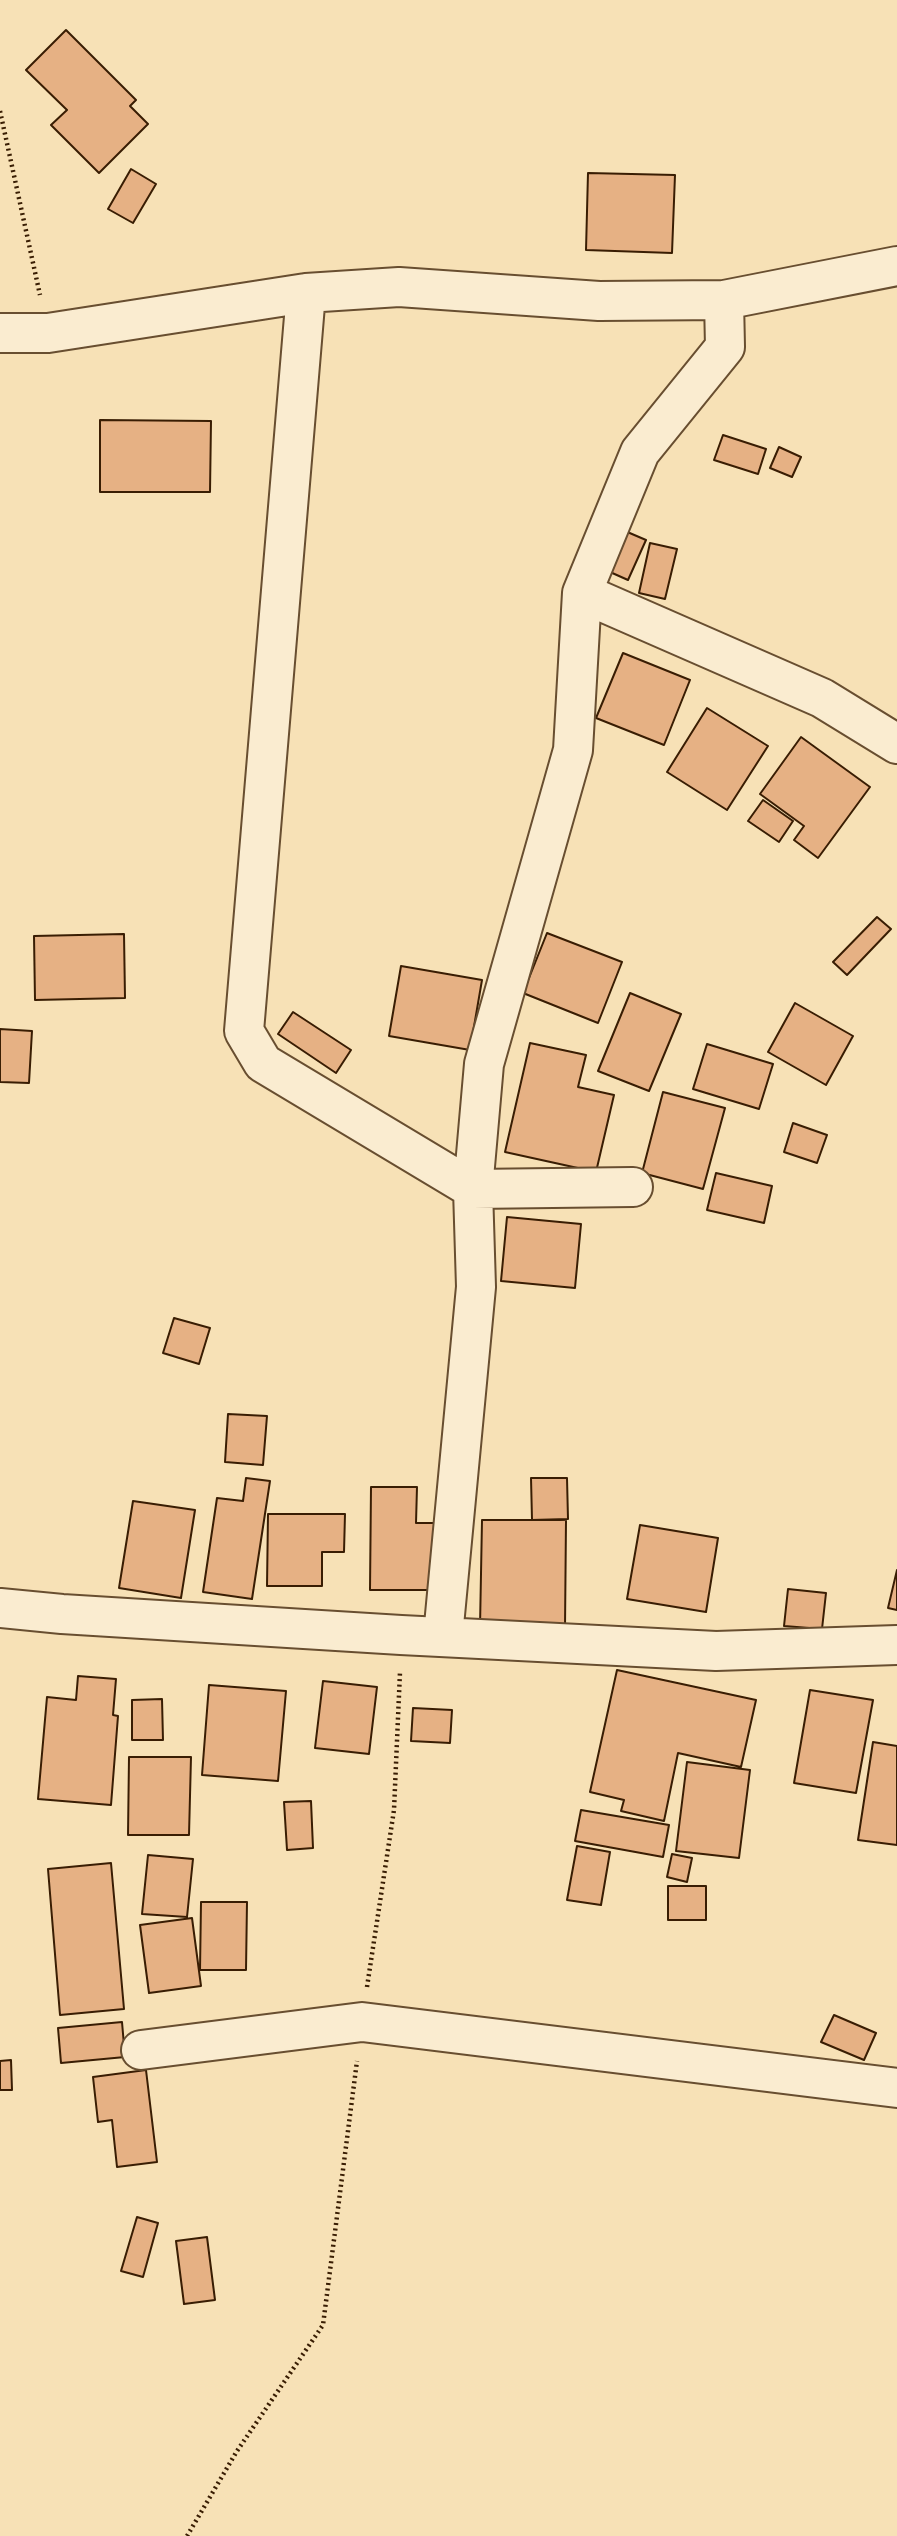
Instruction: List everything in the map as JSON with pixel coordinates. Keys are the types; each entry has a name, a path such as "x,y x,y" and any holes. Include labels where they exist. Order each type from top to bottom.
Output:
{"street":[{"path":"0,333 48,333 306,293 399,287 599,301 724,300 897,266"},
{"path":"306,293 244,1031 263,1063 473,1189 633,1188"},
{"path":"443,1636 476,1287 473,1189 484,1065 573,750 582,593 640,452 725,347 724,300"},
{"path":"582,593 822,698 897,744"},
{"path":"0,1608 401,1635 716,1651 897,1644"},
{"path":"141,2050 362,2022 897,2088"}],"path":[{"path":"0,111 48,333"},
{"path":"187,2536 237,2451 323,2325 362,2022 394,1810 401,1635"}],"building":[{"path":"66,30 136,100 130,106 148,124 99,173 51,125 67,110 26,70"},
{"path":"131,169 156,184 133,223 108,209"},
{"path":"588,173 675,175 672,253 586,250"},
{"path":"100,420 211,421 210,492 100,492"},
{"path":"723,435 766,449 758,474 714,460"},
{"path":"779,447 801,457 792,477 770,468"},
{"path":"618,528 646,540 628,580 601,568"},
{"path":"650,543 677,549 665,599 639,593"},
{"path":"623,653 690,680 664,745 596,718"},
{"path":"707,708 768,746 727,810 667,772"},
{"path":"801,737 870,787 818,858 794,840 804,826 760,794"},
{"path":"763,800 793,821 779,842 748,821"},
{"path":"877,917 891,929 847,975 833,962"},
{"path":"547,933 622,962 598,1023 523,993"},
{"path":"124,934 125,998 35,1000 34,936"},
{"path":"401,966 482,980 470,1050 389,1036"},
{"path":"630,993 681,1014 649,1091 598,1071"},
{"path":"795,1003 853,1036 826,1085 768,1052"},
{"path":"293,1012 351,1050 336,1073 278,1034"},
{"path":"0,1029 32,1031 29,1083 0,1082"},
{"path":"530,1043 586,1055 578,1087 614,1095 596,1172 505,1152"},
{"path":"707,1044 773,1064 759,1109 693,1089"},
{"path":"663,1092 725,1108 703,1189 642,1173"},
{"path":"793,1123 827,1135 817,1163 784,1152"},
{"path":"716,1173 772,1186 764,1223 707,1210"},
{"path":"507,1217 581,1224 575,1288 501,1281"},
{"path":"174,1318 210,1328 199,1364 163,1353"},
{"path":"228,1414 267,1416 263,1465 225,1462"},
{"path":"246,1478 270,1481 252,1599 203,1592 217,1498 243,1501"},
{"path":"531,1478 567,1478 568,1519 532,1520"},
{"path":"371,1487 417,1487 416,1523 438,1523 436,1590 370,1590"},
{"path":"133,1501 195,1510 181,1598 119,1588"},
{"path":"268,1514 345,1514 344,1552 322,1552 322,1586 267,1586"},
{"path":"482,1520 566,1520 565,1628 480,1627"},
{"path":"640,1525 718,1538 706,1612 627,1599"},
{"path":"897,1570 897,1610 888,1608"},
{"path":"788,1589 826,1593 822,1629 784,1626"},
{"path":"617,1670 756,1700 741,1767 678,1753 664,1821 621,1811 624,1800 590,1792"},
{"path":"78,1676 116,1679 113,1715 118,1716 111,1805 38,1799 47,1697 76,1700"},
{"path":"323,1681 377,1687 369,1754 315,1748"},
{"path":"209,1685 286,1691 278,1781 202,1775"},
{"path":"810,1690 873,1700 856,1793 794,1783"},
{"path":"162,1699 163,1740 132,1740 132,1700"},
{"path":"413,1708 452,1710 450,1743 411,1741"},
{"path":"873,1742 897,1746 897,1845 858,1840"},
{"path":"129,1757 191,1757 189,1835 128,1835"},
{"path":"687,1762 750,1770 739,1858 676,1851"},
{"path":"311,1801 313,1848 287,1850 284,1802"},
{"path":"581,1810 669,1825 663,1857 575,1841"},
{"path":"577,1846 610,1852 601,1905 567,1900"},
{"path":"672,1854 692,1858 687,1882 667,1877"},
{"path":"148,1855 193,1859 187,1917 142,1914"},
{"path":"111,1863 124,2009 60,2015 48,1869"},
{"path":"668,1886 706,1886 706,1920 668,1920"},
{"path":"201,1902 247,1902 246,1970 200,1970"},
{"path":"192,1918 201,1986 149,1993 140,1925"},
{"path":"834,2015 876,2033 864,2060 821,2042"},
{"path":"122,2022 125,2057 61,2063 58,2028"},
{"path":"11,2060 12,2090 0,2090 0,2061"},
{"path":"146,2070 157,2162 117,2167 112,2120 98,2122 93,2077"},
{"path":"137,2217 158,2223 143,2277 121,2271"},
{"path":"207,2237 215,2300 184,2304 176,2241"}]}
